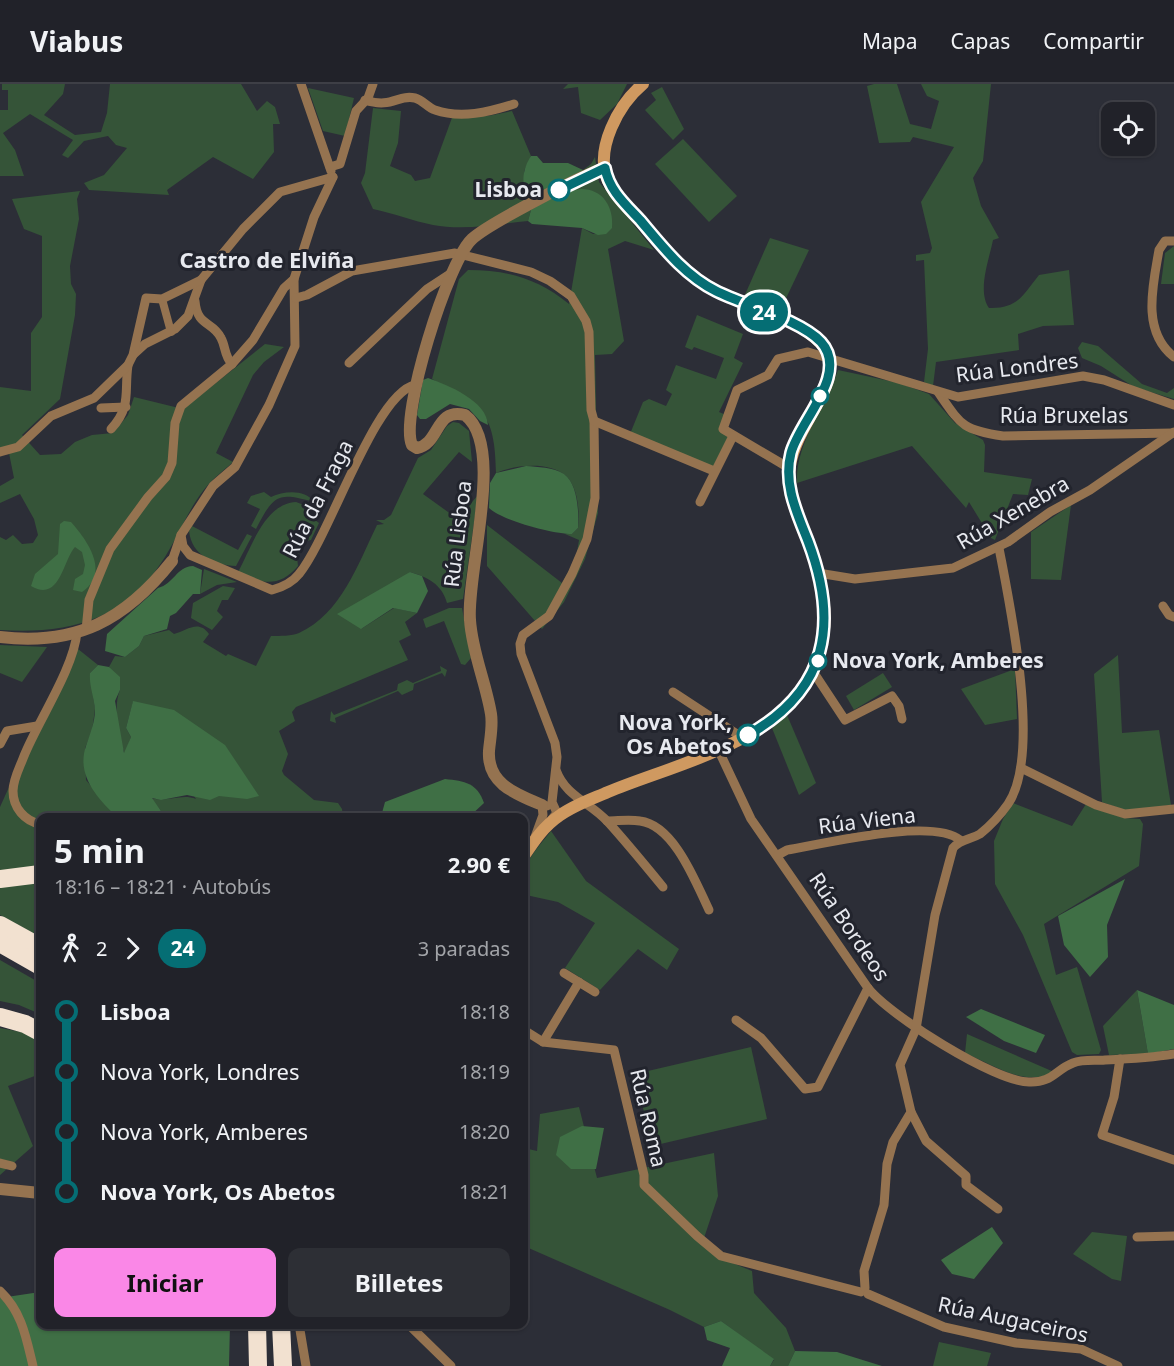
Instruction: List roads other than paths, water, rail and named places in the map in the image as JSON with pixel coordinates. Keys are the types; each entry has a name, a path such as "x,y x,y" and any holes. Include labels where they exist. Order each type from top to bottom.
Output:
{"highway":[{"path":"0,879 36,874"},
{"path":"0,925 36,944"},
{"path":"0,943 36,964"},
{"path":"0,1006 36,1018"},
{"path":"0,1017 26,1024 36,1030"},
{"path":"257,1329 258,1366"},
{"path":"281,1329 283,1366"}],"main road":[{"path":"528,850 547,825 560,814 584,802 718,749 766,725 789,706 814,673 824,628 818,573 793,503 789,479 791,454 799,434 827,384 830,358 822,343 806,330 714,290 687,273 619,198 609,182 605,168 607,140 616,118 634,91 643,84"}],"street":[{"path":"0,637 52,638 82,631 129,607 172,561 184,532 213,486 235,467 269,405 295,346 294,279 331,172 301,84"},
{"path":"133,355 145,344 171,332 188,316 201,280 243,229 280,192 331,172 340,164 356,111 373,84"},
{"path":"365,100 379,105 391,104 405,98 416,98 436,110 470,114 514,104"},
{"name":"Rúa Lisboa","path":"555,810 503,785 495,778 489,762 492,716 470,619 472,565 485,486 475,425 465,415 453,414 441,422 423,447 412,446 410,415 415,385 453,272 471,240 481,232 592,172 605,168"},
{"path":"1174,241 1165,241 1159,250 1152,314 1156,334 1174,357"},
{"path":"296,298 307,296 352,271 427,256 462,254 531,272 550,280 571,296 586,321 589,332 591,410 594,421 595,498 587,539 549,616 523,635 520,644 521,654 555,743 556,770 552,798 556,815 547,825"},
{"path":"349,363 427,289 453,272"},
{"path":"36,822 23,816 16,806 13,794 17,773 82,631 89,600 110,549 147,497 166,477 171,463 175,423 181,406 232,364 253,340 284,288 294,279"},
{"path":"0,452 18,447 51,416 94,398 128,364 133,355 146,298 162,299 201,280"},
{"path":"195,295 200,320 221,336 227,359 232,364"},
{"path":"162,299 171,332"},
{"name":"Rúa Londres","path":"733,436 723,429 737,390 768,375 778,359 808,352 958,397 1083,375 1104,380 1174,405"},
{"path":"111,429 124,416 128,364"},
{"name":"Rúa da Fraga","path":"190,555 272,590 290,583 300,574 315,547 379,421 399,392 415,385"},
{"name":"Rúa Bruxelas","path":"938,392 961,425 978,432 1003,436 1173,433"},
{"path":"101,408 126,407"},
{"path":"594,421 714,471"},
{"name":"Rúa Xenebra","path":"818,573 855,579 940,571 999,548 1050,512 1098,485 1173,433"},
{"path":"700,502 733,436 784,465 790,464"},
{"path":"184,532 187,542 200,560"},
{"path":"172,561 190,555 183,546 184,532"},
{"path":"998,1209 966,1185 966,1176 926,1141 911,1112 900,1065 916,1029 935,915 953,848 960,840 978,835 998,816 1009,802 1018,783 1021,768 1020,663 999,548"},
{"path":"1163,606 1169,615 1174,617"},
{"path":"814,673 845,720 892,696 899,706 902,718"},
{"path":"673,692 743,738"},
{"path":"0,744 8,731 37,726"},
{"name":"Rúa Bordeos","path":"718,749 751,819 868,988 875,997 916,1029 980,1064 1025,1082 1053,1078 1064,1067 1076,1062 1174,1054"},
{"path":"1021,768 1096,805 1125,814 1141,815 1174,809"},
{"path":"556,770 567,790 607,821 663,887"},
{"path":"534,840 543,815 542,805"},
{"path":"607,821 642,821 654,827 681,855 709,910"},
{"name":"Rúa Viena","path":"778,855 787,850 897,831 953,834 960,840"},
{"path":"564,973 595,992"},
{"path":"543,1042 579,982"},
{"path":"736,1020 761,1038 805,1089 818,1087 868,988"},
{"name":"Rúa Roma","path":"528,1033 543,1042 614,1050 644,1175 644,1185 721,1256 864,1292"},
{"path":"1120,1059 1114,1097 1102,1135 1174,1160"},
{"path":"864,1292 864,1271 884,1205 887,1164 893,1142 911,1112"},
{"path":"0,1163 12,1166"},
{"path":"0,1189 36,1193"},
{"path":"1137,1237 1174,1236"},
{"path":"0,1291 17,1310 24,1327 33,1366"},
{"name":"Rúa Augaceiros","path":"864,1292 944,1327 1016,1343 1081,1349 1118,1366"},
{"path":"300,1329 306,1366"},
{"path":"413,1329 452,1366"}],"place":[{"name":"Lisboa","path":"559,190"},
{"name":"Nova York, Amberes","path":"818,661"},
{"name":"Nova York, Os Abetos","path":"748,735"}],"district":[{"name":"Castro de Elviña","path":"267,260"}]}
